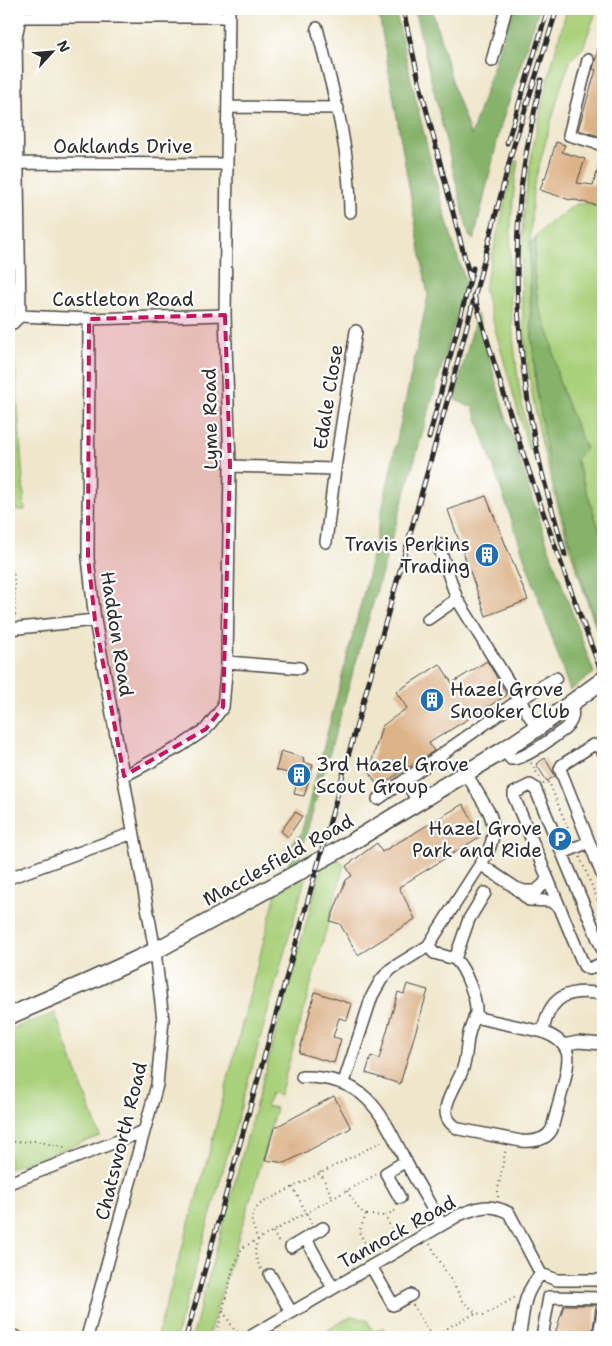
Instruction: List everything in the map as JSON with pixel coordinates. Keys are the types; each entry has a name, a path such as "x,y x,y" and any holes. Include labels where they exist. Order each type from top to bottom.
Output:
{"highway":[{"name":"Macclesfield Road","path":"9,1016 155,951 338,851 504,750 603,680"}],"street":[{"path":"492,61 506,9"},
{"path":"9,324 13,323 20,316 14,273 12,38 19,13 228,13"},
{"name":"Lyme Road","path":"124,776 181,746 206,729 223,707 227,662 230,466 225,315 228,13"},
{"path":"317,28 345,142 349,175 350,212"},
{"path":"588,60 569,135 603,145"},
{"path":"228,107 338,108"},
{"name":"Oaklands Drive","path":"14,164 227,164"},
{"name":"Castleton Road","path":"20,316 89,319 225,315"},
{"name":"Haddon Road","path":"89,319 88,558 95,620 155,951"},
{"name":"Edale Close","path":"326,542 356,331"},
{"name":"Edale Close","path":"230,466 335,469"},
{"path":"438,544 457,599 537,728"},
{"path":"428,619 457,599"},
{"path":"12,628 95,620"},
{"path":"227,662 300,668"},
{"path":"378,799 519,700 556,678"},
{"path":"504,750 511,759 515,760 566,728 573,716 571,704"},
{"path":"603,752 600,747 593,745 560,769 603,877"},
{"path":"344,1082 372,996 381,980 391,969 422,952 487,854 494,839 492,818 486,804 466,773"},
{"path":"405,780 418,801"},
{"path":"603,951 534,787 530,785 515,791 514,796 584,966 589,969 603,963"},
{"path":"9,878 133,833"},
{"path":"562,853 589,842"},
{"path":"480,864 516,888 529,900 550,901 559,907"},
{"path":"516,888 524,891 536,891 544,884 547,878"},
{"path":"455,959 469,919 485,893"},
{"name":"Chatsworth Road","path":"87,1337 157,1085 163,1020 155,951"},
{"path":"422,952 434,953 455,959 461,967 473,994 476,1012 474,1017 468,1036 467,1054 463,1070 448,1101 448,1116 454,1126 459,1129 529,1142 537,1141 549,1135 568,1063 568,1053 563,1045 552,1035 543,1032 474,1017"},
{"path":"543,1032 547,1014 551,1006 558,999 583,991 603,994"},
{"path":"563,1045 578,1042 603,1044"},
{"path":"302,1077 320,1077 344,1082 366,1098 393,1134 442,1225"},
{"path":"9,1183 144,1131"},
{"path":"400,1203 386,1173 406,1161"},
{"name":"Tannock Road","path":"253,1334 266,1322 291,1312 442,1225 474,1209 486,1207 499,1208"},
{"path":"499,1208 509,1213 541,1274 556,1280 603,1280"},
{"path":"291,1247 323,1228"},
{"path":"306,1239 333,1288"},
{"path":"374,1264 393,1305 410,1296"},
{"path":"519,1337 524,1301 529,1289 541,1274"},
{"path":"270,1275 291,1312"},
{"path":"563,1297 565,1280"},
{"path":"542,1337 549,1297 602,1298 603,1302"},
{"path":"599,1335 603,1311"},
{"path":"9,1335 17,1337"}],"path":[{"path":"9,513 9,531 13,540 9,550"},
{"path":"9,560 14,576 12,628"},
{"path":"524,756 532,765 543,784 549,781 603,913"},
{"path":"270,1275 265,1278 254,1256 254,1249 258,1240 251,1220 253,1210 262,1202 393,1134"},
{"path":"499,1208 498,1189 507,1138"},
{"path":"9,1142 35,1141 88,1153"},
{"path":"320,1172 333,1198"},
{"path":"216,1337 233,1269 242,1248 378,1173 386,1173"},
{"path":"293,1187 306,1214"},
{"path":"347,1191 359,1209 366,1215 385,1216 400,1203"},
{"path":"366,1215 359,1232 374,1264"},
{"path":"385,1216 402,1248"},
{"path":"425,1235 463,1301 476,1313 484,1315 529,1289"},
{"path":"410,1296 434,1337 476,1313"},
{"path":"223,1311 236,1331 253,1334"}],"highlighted area":[{"path":"225,315 230,466 223,707 206,729 124,776 95,620 88,558 89,319"}],"green space":[{"path":"378,9 395,9 436,181 466,283 296,869 285,859 286,848 301,834 366,584 428,296"},
{"path":"414,9 432,9 456,95 471,136 512,9 539,9 501,125 474,240 469,236"},
{"path":"567,9 597,9 583,48 571,59 561,86 533,188 530,242 530,319 536,389 566,529 603,648 584,593 551,481 528,367 522,309 521,251 529,169 543,100"},
{"path":"515,161 518,161 511,233 511,306 518,378 531,449 529,451 484,289"},
{"path":"576,204 592,204 603,207 603,541 576,459 586,449 558,378 551,340 538,305 534,270 536,236 548,224"},
{"path":"536,239 534,270 538,305 551,340 558,378 564,397 586,449 576,459 603,541 603,646 552,478 542,427 535,374 531,295 530,242"},
{"path":"477,313 504,411 547,543 594,673 570,691 472,404 470,407 454,399"},
{"path":"13,338 25,510 9,510 9,341"},
{"path":"328,844 344,866 280,1095 271,1093 266,1106 276,1108 262,1161 208,1337 192,1337"},
{"path":"306,876 176,1337 157,1337 209,1153 276,893"},
{"path":"55,1013 100,1136 9,1169 9,1030"},
{"path":"352,1316 367,1320 373,1332 384,1327 390,1337 315,1337"}],"building":[{"path":"601,39 603,40 603,137 578,130 596,70 593,69"},
{"path":"556,142 565,145 562,152 585,159 577,183 593,185 601,159 603,159 603,207 570,200 540,190"},
{"name":"Travis Perkins Trading","path":"486,496 528,600 486,616 448,510"},
{"path":"487,661 507,695 429,743 434,751 378,787 369,771 382,726 407,708 396,692 440,664 452,683"},
{"name":"3rd Hazel Grove Scout Group","path":"281,751 304,758 303,762 313,765 304,796 294,794 298,779 287,776 288,773 276,770"},
{"path":"545,758 555,776 547,781 536,764"},
{"path":"463,804 481,836 399,887 415,919 358,955 340,924 330,921 346,880 352,876 346,866 377,843 382,852"},
{"path":"295,812 302,816 288,837 281,831"},
{"path":"407,984 428,990 400,1084 366,1073 371,1056 379,1059 398,992 404,994"},
{"path":"315,992 352,1004 347,1020 339,1018 333,1037 341,1039 334,1063 299,1053"},
{"path":"334,1096 351,1128 285,1163 265,1160 274,1128"},
{"path":"564,1305 596,1305 592,1337 554,1337"}],"railway":[{"path":"403,9 420,85 470,278"},
{"path":"507,143 548,9"},
{"path":"186,1337 450,391 513,148 557,9"},
{"path":"541,80 520,195 517,242 518,305 527,398 542,472 565,555"},
{"path":"429,438 473,268"},
{"path":"474,295 534,487 603,676"}],"place":[{"name":"Travis Perkins Trading","path":"487,555"},
{"name":"Hazel Grove Snooker Club","path":"432,700"},
{"name":"3rd Hazel Grove Scout Group","path":"299,775"},
{"name":"Hazel Grove Park and Ride","path":"560,839"}]}
